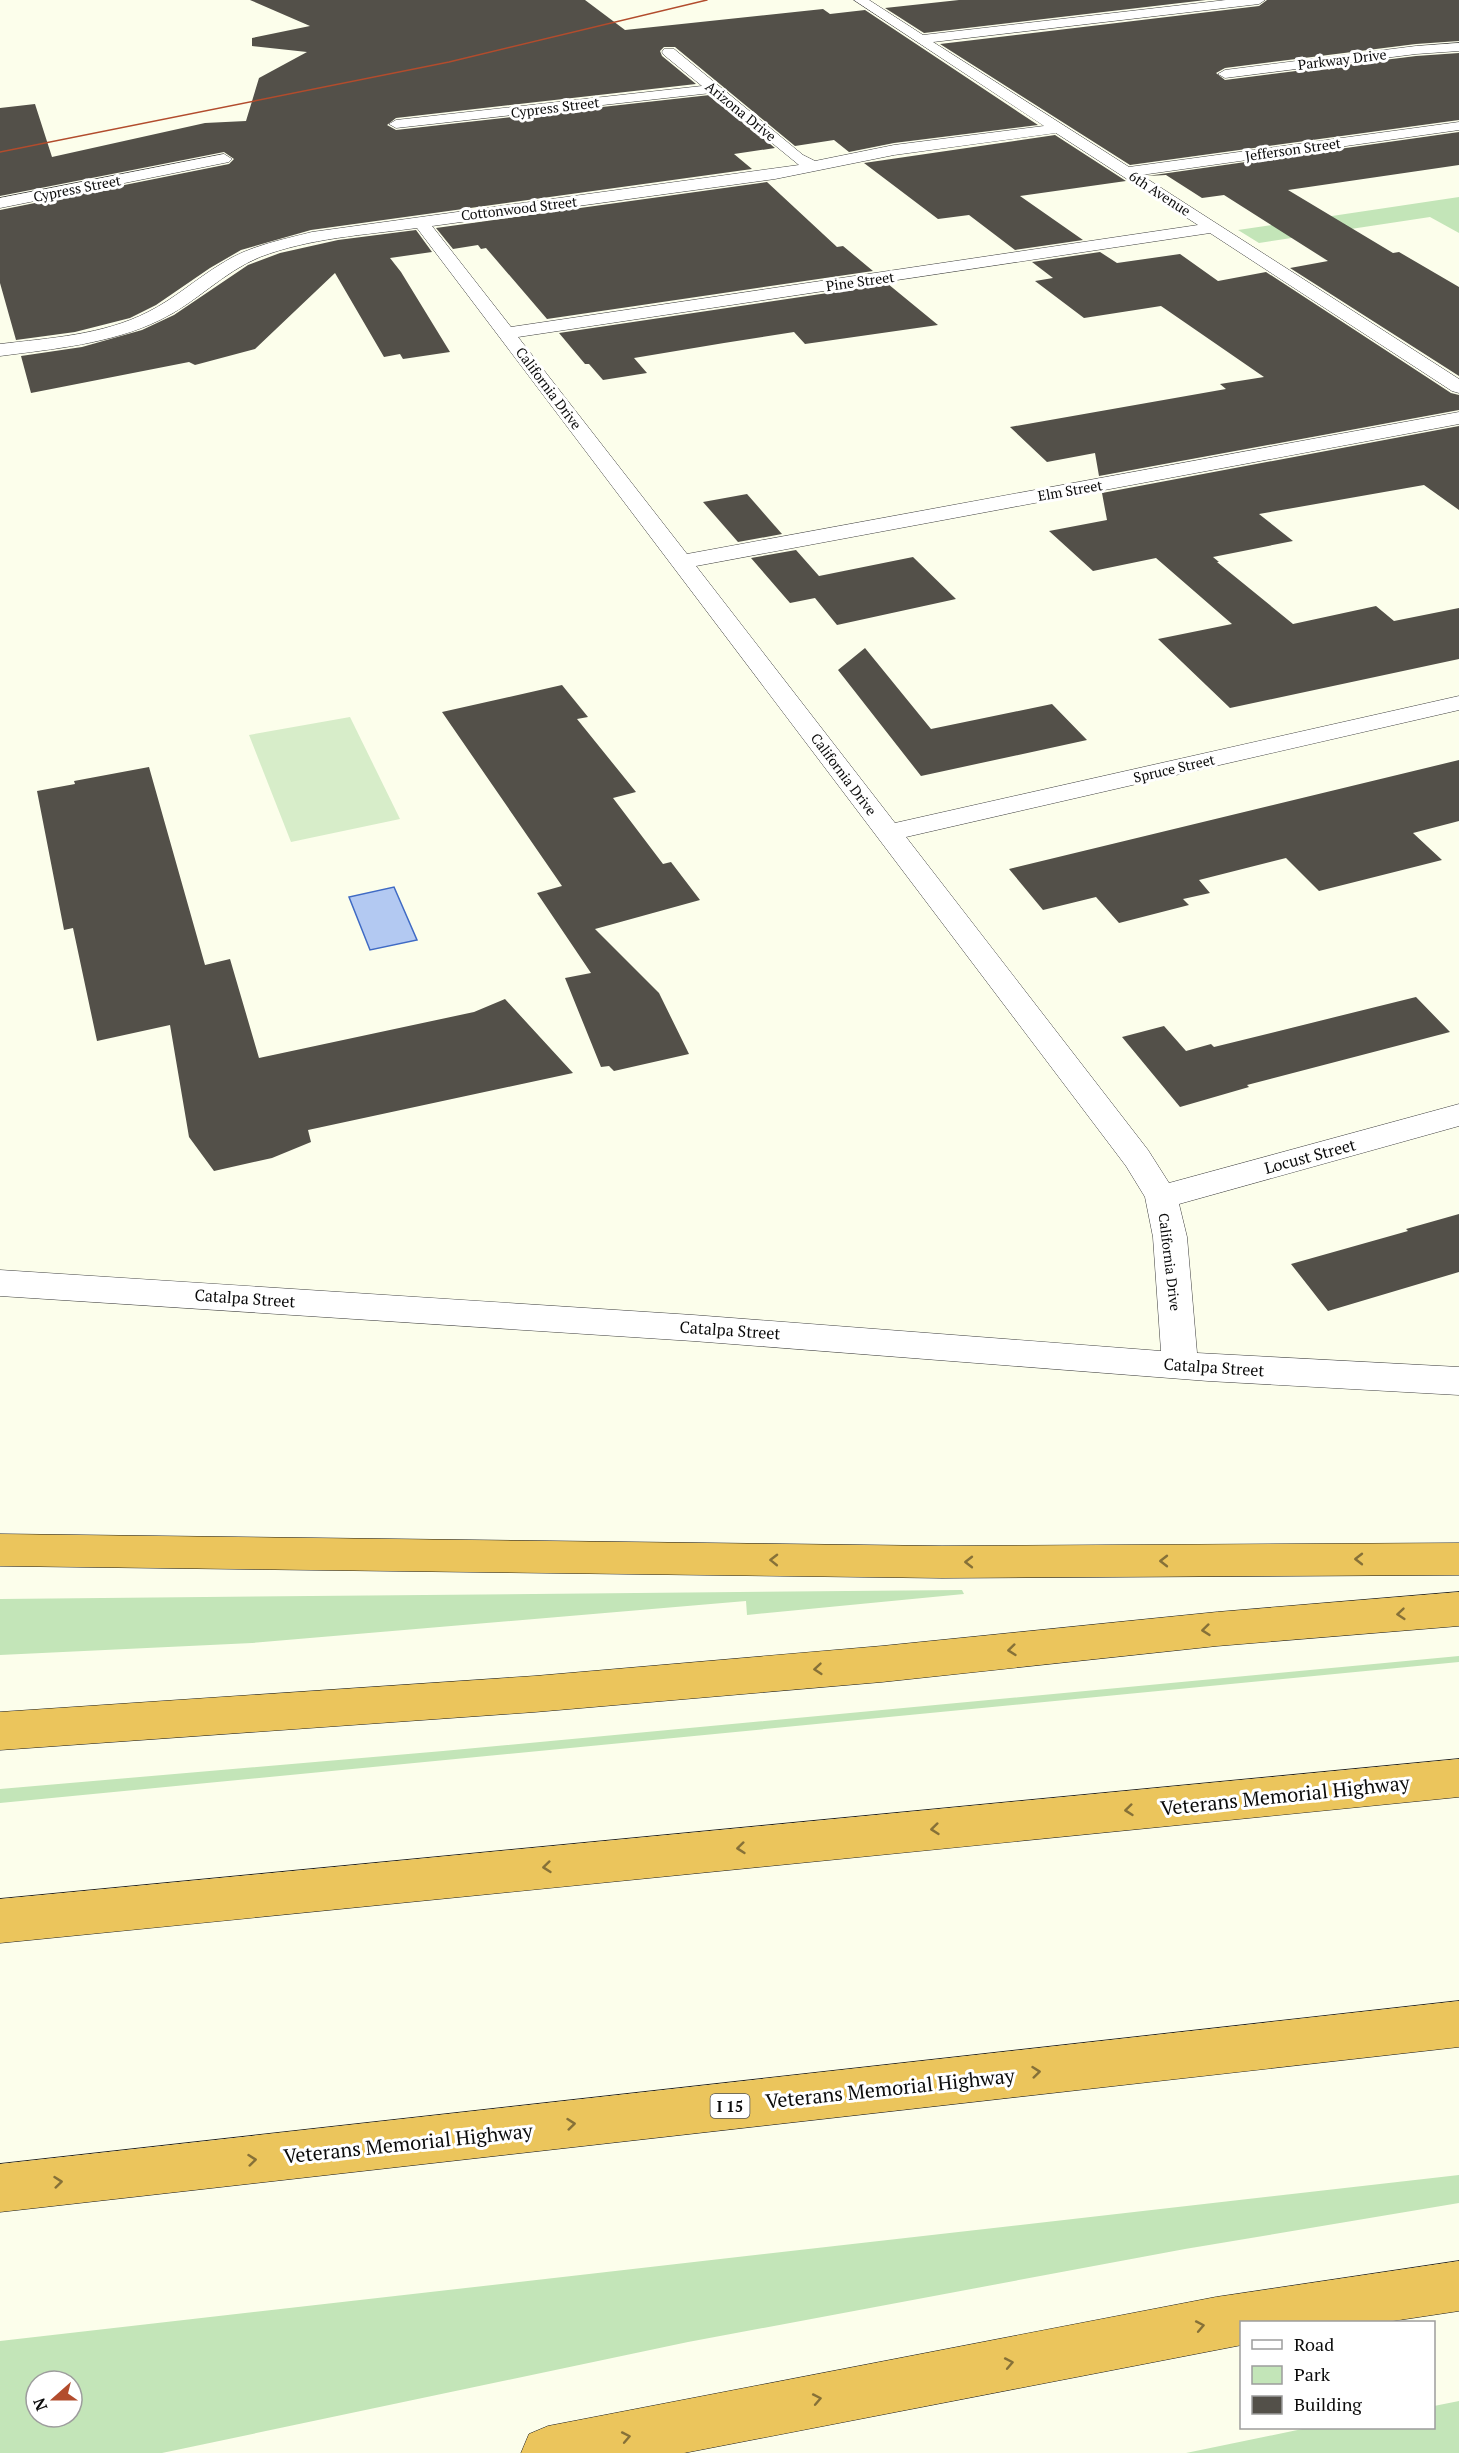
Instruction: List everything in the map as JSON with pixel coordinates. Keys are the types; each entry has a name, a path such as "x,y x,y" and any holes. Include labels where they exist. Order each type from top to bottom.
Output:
{"highway":[{"path":"0,1550 942,1562 1459,1559"},
{"path":"0,1731 536,1694 882,1664 1217,1629 1459,1609"},
{"name":"Veterans Memorial Highway","path":"0,1921 1459,1778"},
{"name":"Veterans Memorial Highway","path":"0,2188 1459,2024"},
{"path":"548,2453 1216,2323 1459,2286"}],"street":[{"name":"6th Avenue","path":"860,0 1459,387"},
{"path":"921,39 1259,0"},
{"name":"Parkway Drive","path":"1225,74 1416,50 1459,47"},
{"name":"Arizona Drive","path":"669,52 798,158 814,167"},
{"name":"Cypress Street","path":"396,124 713,88"},
{"name":"Jefferson Street","path":"1127,172 1459,126"},
{"name":"Cottonwood Street","path":"0,350 73,340 120,329 151,318 176,305 219,272 276,245 349,230 775,174 894,150 1059,128"},
{"name":"Cypress Street","path":"0,203 224,159"},
{"name":"California Drive","path":"420,221 1137,1158 1161,1197 1170,1237 1180,1364"},
{"name":"Pine Street","path":"507,333 1213,228"},
{"name":"Elm Street","path":"681,562 1459,418"},
{"name":"Spruce Street","path":"888,833 1459,703"},
{"name":"Locust Street","path":"1161,1197 1459,1115"},
{"name":"Catalpa Street","path":"0,1283 590,1320 1180,1364 1395,1379 1459,1381"}],"green space":[{"path":"1459,197 1459,233 1430,217 1259,243 1238,230"},
{"path":"350,717 400,819 291,842 249,735"},
{"path":"962,1590 964,1594 747,1615 746,1601 252,1643 0,1655 0,1599"},
{"path":"1459,1656 1459,1662 0,1803 0,1789 443,1751"},
{"path":"1459,2175 1459,2203 1185,2249 688,2342 162,2453 0,2453 0,2341"},
{"path":"1459,2401 1459,2453 1186,2453 1302,2429 1435,2429 1435,2406"}],"water":[{"path":"394,887 417,940 370,950 349,897"}],"building":[{"path":"250,0 585,0 625,30 823,9 830,14 865,10 1038,125 894,143 849,152 834,140 795,146 675,47 664,47 660,51 662,56 696,84 396,118 387,125 396,130 710,95 775,148 734,154 752,169 311,230 241,250 156,305 130,318 75,332 16,340 0,283 0,210 229,164 234,159 224,152 0,196 0,108 35,104 52,157 205,123 246,121 259,78 307,52 252,46 252,38 310,26"},
{"path":"959,0 1206,0 924,33 885,8"},
{"path":"1267,0 1459,0 1459,41 1416,44 1225,68 1216,73 1225,80 1416,56 1459,53 1459,120 1130,165 940,44 1259,6"},
{"path":"1459,132 1459,165 1288,190 1393,253 1399,252 1459,287 1459,376 1290,268 1328,261 1224,195 1202,198 1166,175 1147,176"},
{"path":"1055,135 1126,181 1020,196 1083,240 1015,250 969,215 938,219 864,163"},
{"path":"767,182 837,247 843,246 873,271 547,319 486,248 481,249 478,245 453,249 436,228"},
{"path":"416,230 432,252 390,258 450,352 403,359 400,354 384,357 335,273 255,349 195,365 189,362 31,393 21,356 82,347 142,330 174,315 248,265 280,253 338,240"},
{"path":"1100,252 1117,263 1180,254 1218,281 1266,272 1451,393 1459,395 1459,410 1099,476 1095,453 1047,462 1010,427 1226,389 1220,384 1264,377 1161,306 1084,318 1035,281 1053,278 1032,262"},
{"path":"888,284 938,325 805,344 794,332 724,343 634,358 647,373 603,380 589,364 585,364 559,333"},
{"path":"1459,426 1459,510 1424,485 1259,514 1293,541 1213,557 1293,624 1376,606 1394,621 1459,608 1459,659 1230,708 1158,639 1232,624 1156,558 1093,571 1049,531 1107,520 1102,493"},
{"path":"747,494 782,534 738,542 703,502"},
{"path":"796,550 819,576 913,557 956,599 837,625 815,598 790,603 751,558"},
{"path":"865,648 931,729 1052,704 1087,740 921,776 838,670"},
{"path":"562,685 588,717 577,719 636,792 613,798 663,864 671,862 700,900 595,929 659,993 689,1054 614,1071 609,1066 601,1067 565,978 591,973 537,893 562,886 442,712"},
{"path":"1459,760 1459,821 1413,833 1442,860 1319,891 1286,858 1199,880 1210,893 1183,899 1189,905 1119,923 1096,897 1043,910 1009,869"},
{"path":"149,767 205,965 230,959 259,1058 474,1012 505,999 573,1073 308,1130 311,1142 272,1158 214,1171 189,1137 170,1025 97,1041 73,928 64,930 37,791 75,784 74,781"},
{"path":"1416,997 1450,1032 1247,1085 1249,1087 1180,1107 1122,1037 1164,1026 1186,1051 1211,1044 1214,1047"},
{"path":"1459,1214 1459,1272 1328,1311 1291,1264 1408,1231 1406,1229"}],"tram line":[{"path":"0,152 449,62 707,0"}]}
